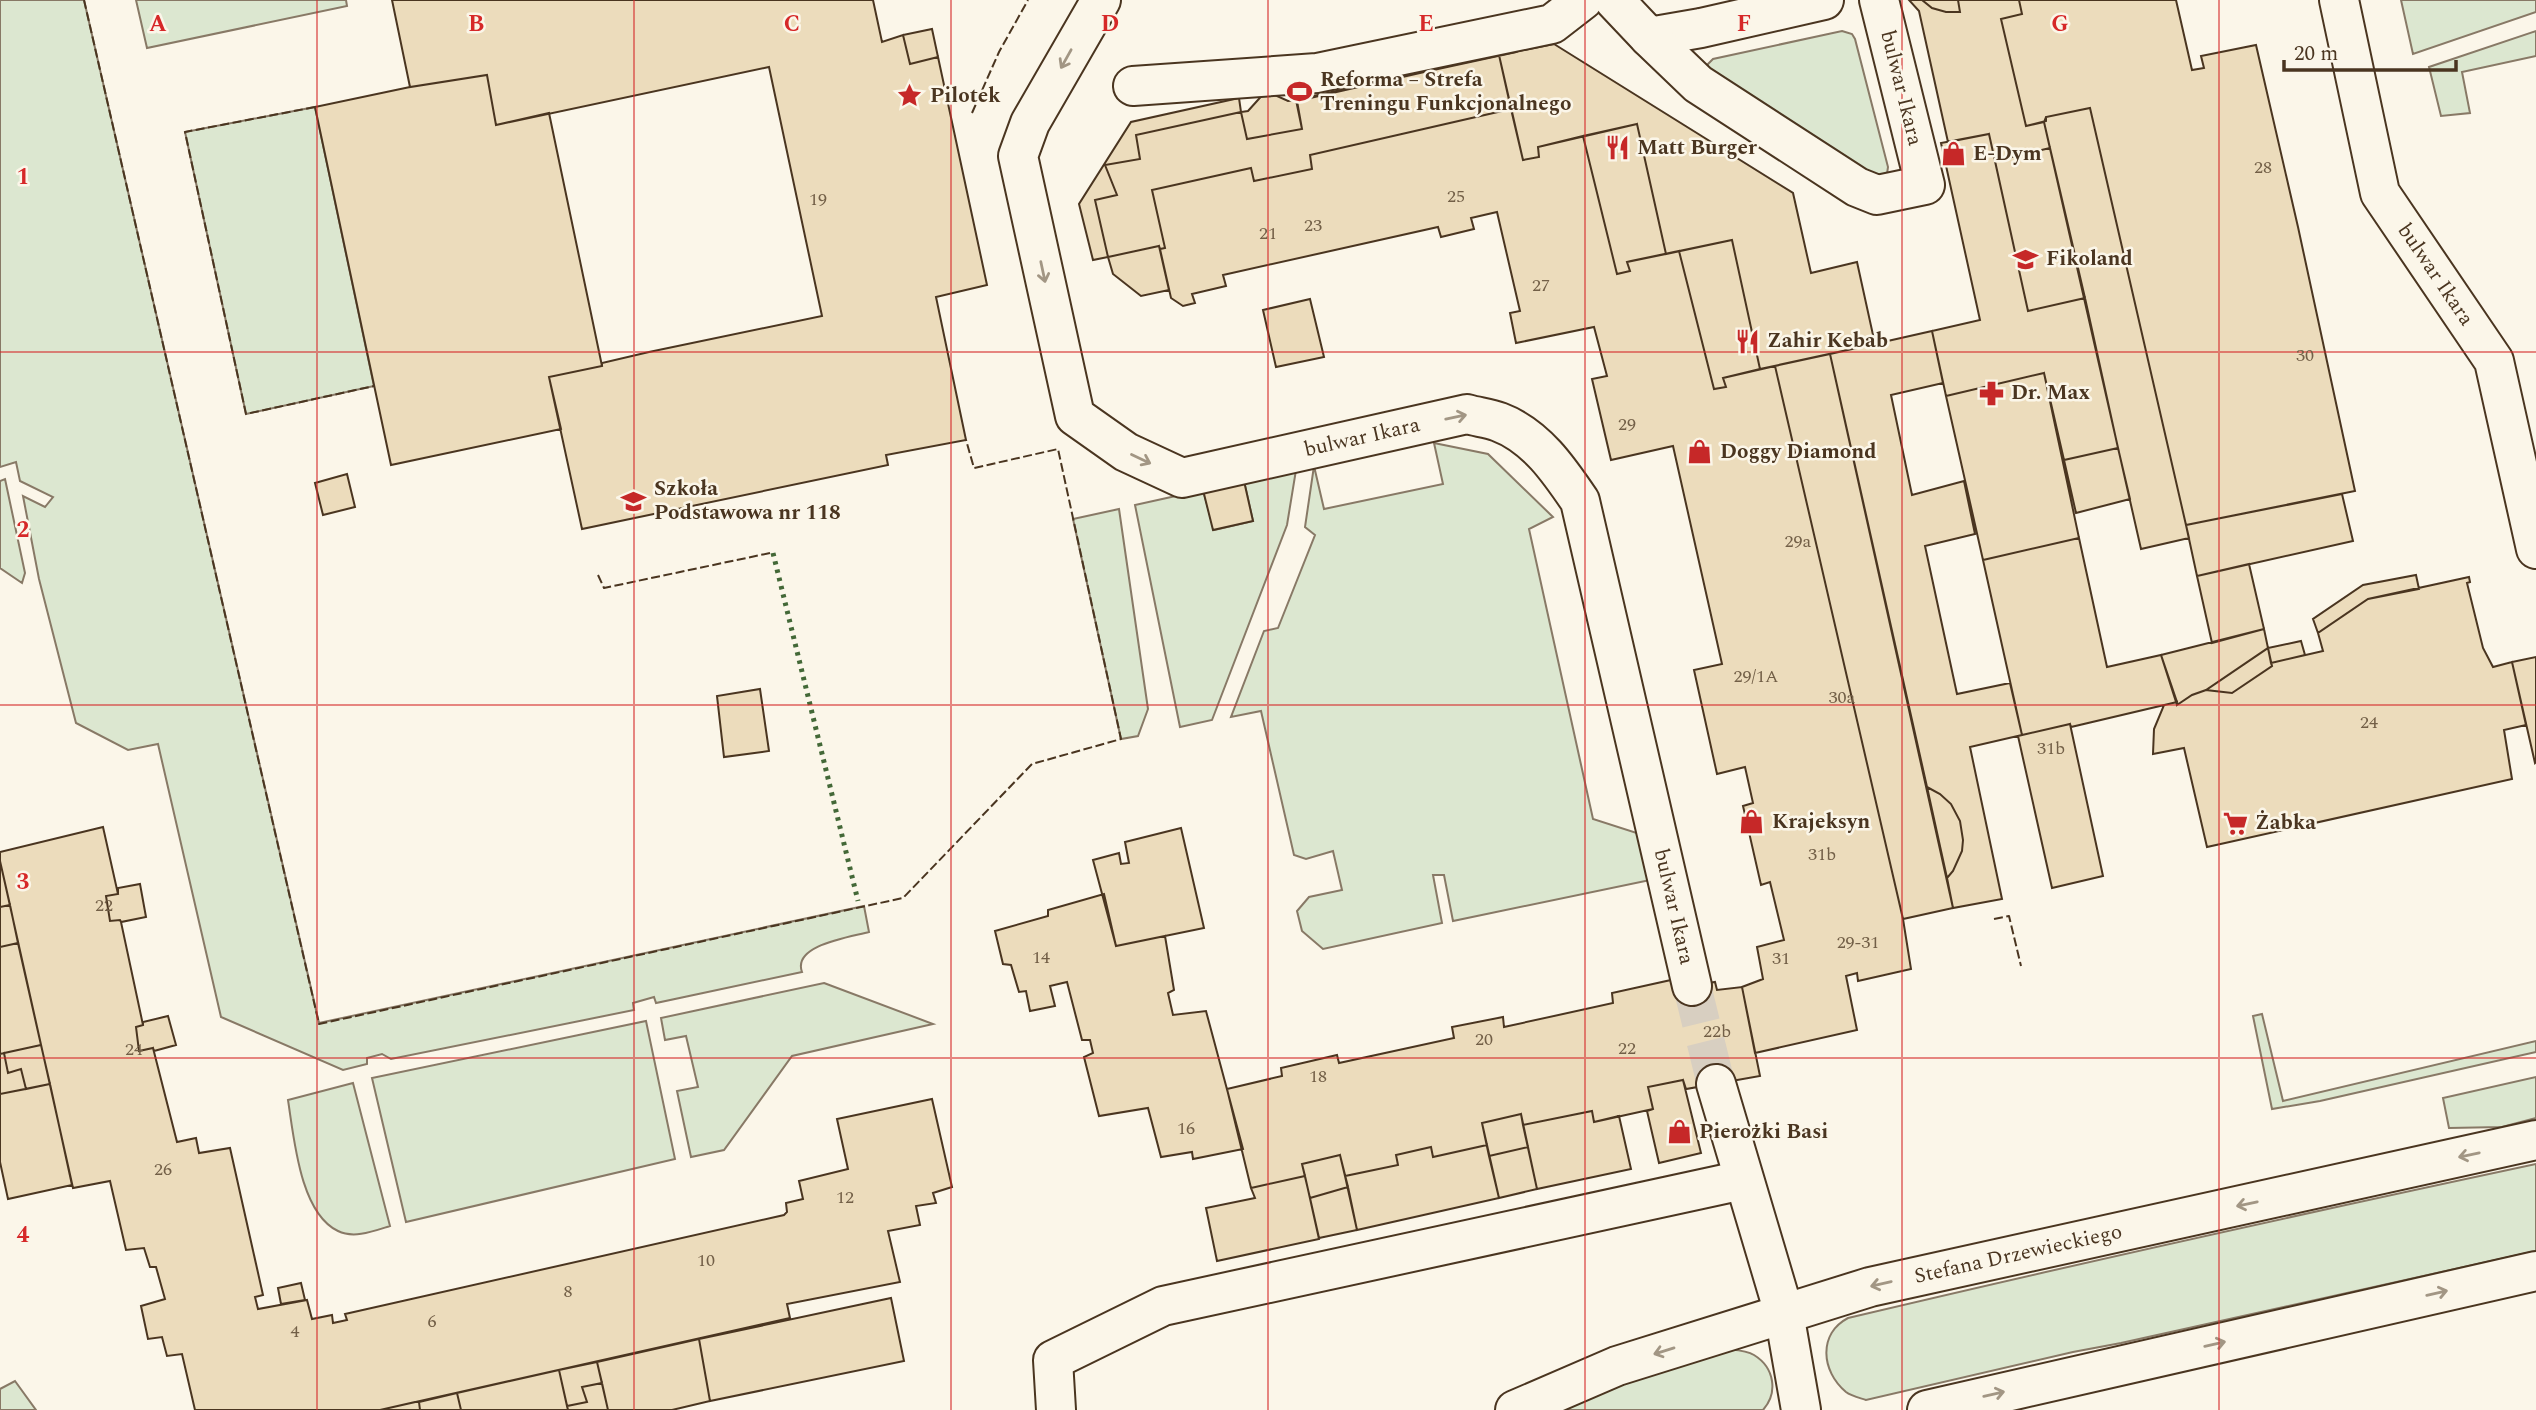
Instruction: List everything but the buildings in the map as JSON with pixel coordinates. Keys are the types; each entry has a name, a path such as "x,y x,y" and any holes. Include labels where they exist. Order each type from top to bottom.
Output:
{"street":[{"name":"bulwar Ikara","path":"1101,0 1030,123 1018,156 1074,416 1126,452 1182,478 1467,414 1500,422 1531,440 1558,468 1580,501 1692,986"},
{"path":"1133,86 1317,73 1552,24 1583,0"},
{"name":"bulwar Ikara","path":"1614,0 1698,84 1857,187 1877,195 1925,185 1879,0"},
{"path":"1649,37 1824,0"},
{"name":"bulwar Ikara","path":"2339,0 2380,193 2494,361 2536,549"},
{"path":"1716,1084 1784,1313 1801,1410"},
{"name":"Stefana Drzewieckiego","path":"1515,1410 1617,1366 1870,1287 2536,1140"},
{"path":"1056,1410 1053,1360 1163,1306 1743,1180"},
{"path":"1927,1410 2536,1270"}],"green space":[{"path":"0,0 84,0 319,1023 864,906 869,932 814,949 801,963 802,972 656,1003 654,997 633,1003 634,1010 391,1059 382,1054 367,1058 367,1064 343,1070 221,1017 158,744 128,750 76,723 39,579 23,496 45,507 53,497 20,481 16,462 0,467"},
{"path":"136,0 346,0 347,6 147,48"},
{"path":"2401,0 2536,0 2536,12 2413,54"},
{"path":"1842,31 1852,34 1855,39 1888,167 1887,174 1875,178 1708,70 1708,64 1713,59"},
{"path":"2536,31 2536,56 2462,72 2470,113 2441,116 2429,67"},
{"path":"315,107 374,386 246,414 185,132"},
{"path":"1434,443 1488,454 1553,517 1529,529 1593,819 1643,835 1655,879 1453,921 1444,875 1433,875 1442,923 1323,949 1302,931 1297,911 1309,897 1342,890 1333,851 1306,859 1294,855 1261,711 1231,717 1264,631 1278,628 1315,535 1305,527 1314,466 1324,509 1443,484"},
{"path":"1296,470 1287,525 1212,720 1180,727 1135,505 1203,490 1214,530 1253,521 1244,481"},
{"path":"5,479 25,573 22,583 0,568 0,481"},
{"path":"1119,509 1148,709 1138,736 1121,739 1073,519"},
{"path":"824,983 933,1024 792,1056 724,1150 691,1157 677,1091 698,1087 686,1036 665,1040 661,1018"},
{"path":"2262,1014 2283,1101 2536,1041 2536,1052 2320,1101 2272,1109 2253,1016"},
{"path":"646,1021 675,1159 406,1222 372,1078"},
{"path":"2536,1077 2536,1118 2502,1127 2449,1128 2443,1098"},
{"path":"353,1083 390,1226 351,1234 338,1231 325,1222 307,1192 296,1153 288,1100"},
{"path":"2536,1164 2536,1251 1866,1400 1846,1392 1828,1364 1826,1353 1832,1333 1848,1318 2191,1239"},
{"path":"1726,1349 1751,1353 1766,1367 1772,1381 1772,1389 1763,1410 1559,1410 1651,1372"},
{"path":"15,1381 36,1410 0,1410 0,1389"}],"tunnel":[{"path":"1692,986 1716,1084"}],"hedge":[{"path":"773,553 858,901"}],"fence":[{"path":"84,0 319,1024 903,898 1032,764 1121,739 1058,449 974,468 966,440"},
{"path":"972,113 999,52 1028,0"},
{"path":"315,107 185,132 246,414 374,386"},
{"path":"598,575 604,588 770,553"},
{"path":"1994,919 2009,916 2021,966"}],"place":[{"name":"Reforma – Strefa Treningu Funkcjonalnego","path":"1300,92"},
{"name":"Pilotek","path":"910,96"},
{"name":"Matt Burger","path":"1617,148"},
{"name":"E-Dym","path":"1953,154"},
{"name":"Fikoland","path":"2026,259"},
{"name":"Zahir Kebab","path":"1747,341"},
{"name":"Dr. Max","path":"1991,393"},
{"name":"Doggy Diamond","path":"1700,452"},
{"name":"Szkoła Podstawowa nr 118","path":"634,501"},
{"name":"Krajeksyn","path":"1752,822"},
{"name":"Żabka","path":"2235,823"},
{"name":"Pierożki Basi","path":"1679,1132"}]}
